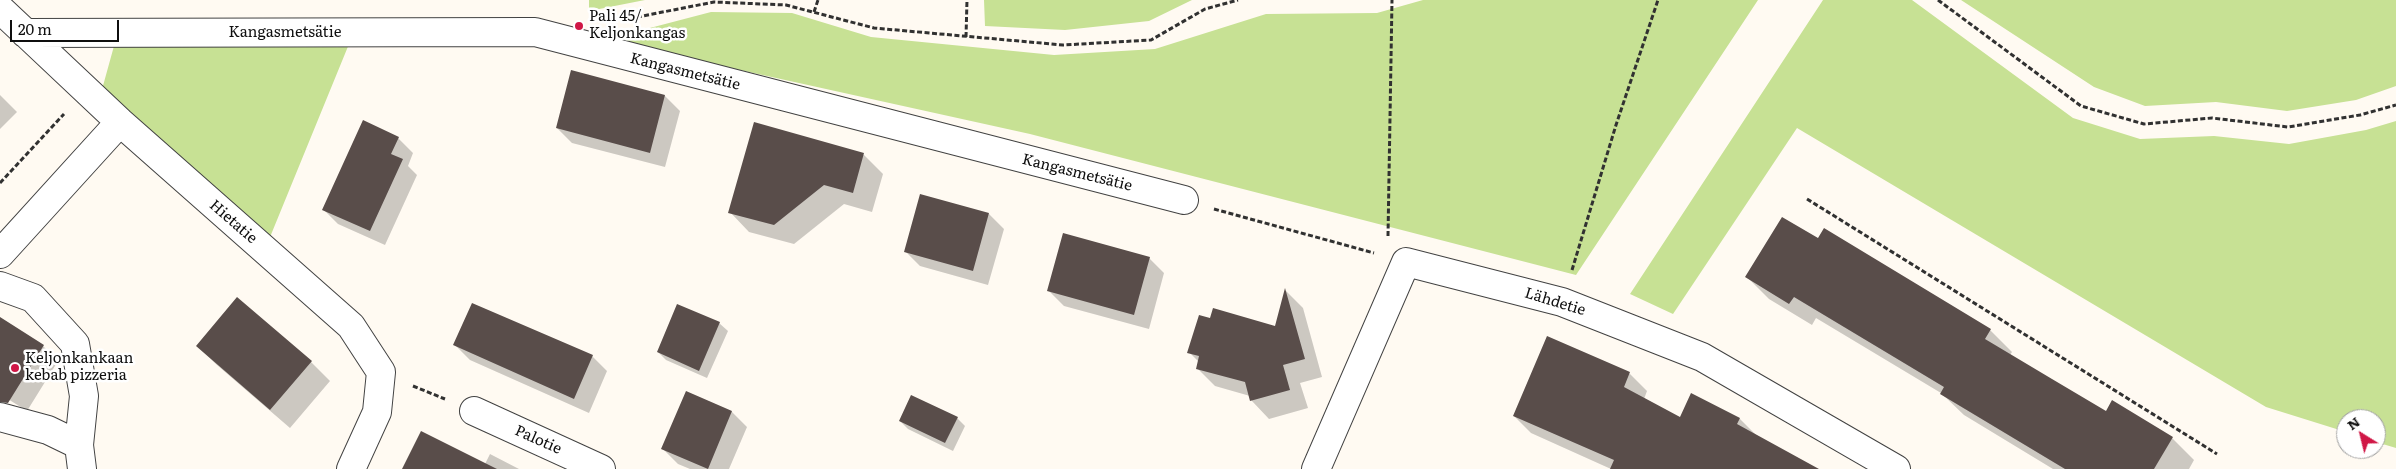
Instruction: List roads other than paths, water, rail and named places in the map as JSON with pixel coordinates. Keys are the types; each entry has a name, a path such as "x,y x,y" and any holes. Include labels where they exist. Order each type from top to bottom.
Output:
{"street":[{"name":"Hietatie","path":"0,9 120,122 351,326 380,372 377,412 351,469"},
{"name":"Kangasmetsätie","path":"25,33 535,32 1184,200"},
{"path":"0,254 120,122"},
{"name":"Lähdetie","path":"1316,469 1396,259 1562,302 1702,357 1896,469"},
{"path":"0,286 33,298 75,344 84,396 80,457"},
{"name":"Palotie","path":"474,411 602,469"},
{"path":"0,417 48,430 80,457"}],"place":[{"name":"Pali 45/ Keljonkangas","path":"579,26"},
{"name":"Keljonkankaan kebab pizzeria","path":"15,368"}]}
